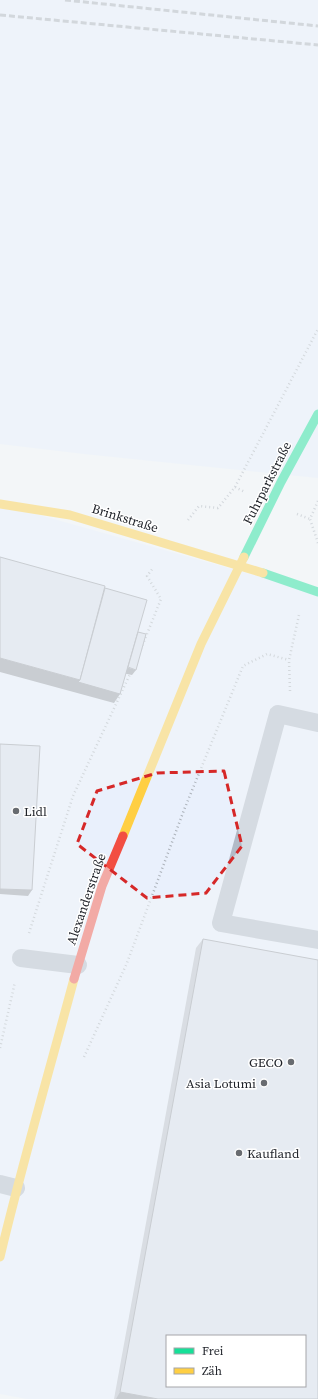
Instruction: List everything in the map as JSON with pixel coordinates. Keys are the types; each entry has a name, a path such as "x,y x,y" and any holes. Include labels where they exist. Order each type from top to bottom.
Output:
{"main road":[{"name":"Fuhrparkstraße","path":"242,565 281,482 318,414"},
{"name":"Brinkstraße","path":"0,504 70,515 242,565 318,592"},
{"name":"Alexanderstraße","path":"0,1257 8,1186 39,1111 78,964 102,886 201,644 242,565"}],"lane":[{"path":"318,723 278,714 221,923 318,940"},
{"path":"21,958 78,964"}],"path":[{"path":"139,654 162,599 147,576 199,506 218,508 235,487 318,329"},
{"path":"235,487 270,504 310,519"},
{"path":"318,501 310,519 318,543"},
{"path":"291,717 289,660 306,587"},
{"path":"81,1061 85,1056 127,962 184,810 244,666 267,654 289,660"},
{"path":"0,1048 21,958 73,796 132,668"}],"highlighted area":[{"path":"224,771 242,846 206,893 147,898 77,844 97,791 157,773"}],"shaded area":[{"path":"0,0 318,0 318,478 0,444"},
{"path":"0,504 318,593 318,1399 27,1399 0,1394"}],"building":[{"path":"0,557 105,586 80,680 0,658"},
{"path":"105,588 147,600 120,694 78,682 80,680"},
{"path":"138,632 146,634 136,670 128,667"},
{"name":"Lidl","path":"0,744 40,746 32,890 0,889"},
{"name":"Kaufland","path":"203,939 318,960 318,1399 158,1399 120,1392"}],"railway":[{"path":"65,0 318,26"},
{"path":"0,15 318,45"}],"traffic: fast":[{"path":"244,557 281,482 318,414"},
{"path":"263,573 318,592"}],"traffic: slow":[{"path":"0,504 70,515 263,573"},
{"path":"123,836 201,644 244,557"},
{"path":"0,1257 26,1153 74,979"}],"traffic: jam":[{"path":"74,979 102,886 123,836"}],"place":[{"name":"Lidl","path":"16,811"},
{"name":"GECO","path":"291,1062"},
{"name":"Asia Lotumi","path":"264,1083"},
{"name":"Kaufland","path":"239,1153"}]}
